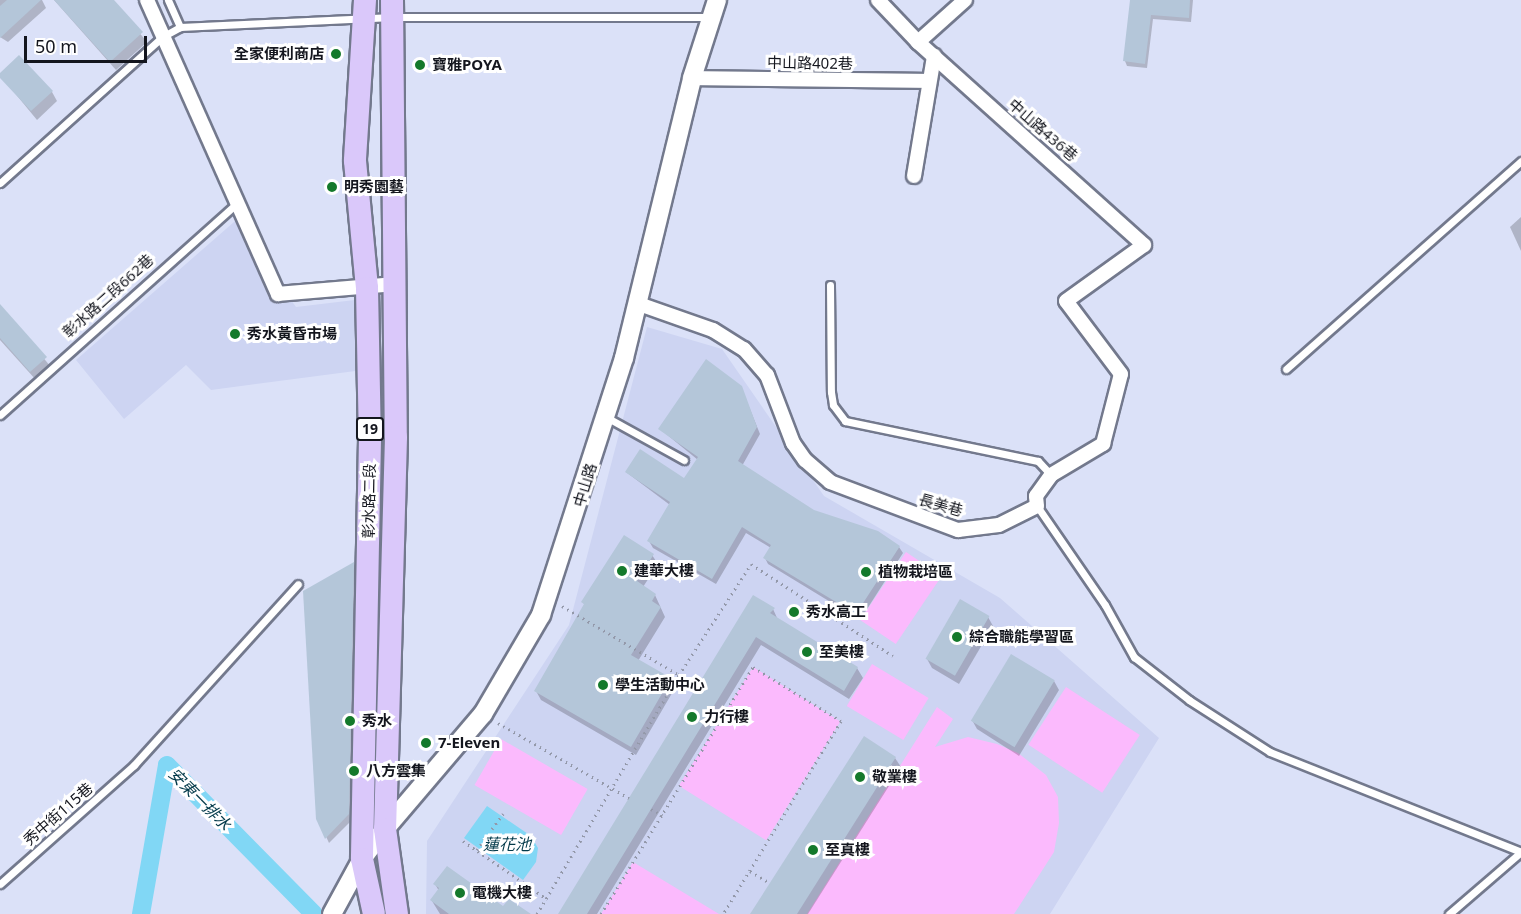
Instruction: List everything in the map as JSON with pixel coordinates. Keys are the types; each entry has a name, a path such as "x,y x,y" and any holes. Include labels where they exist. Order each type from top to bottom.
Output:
{"main road":[{"name":"彰水路二段","path":"385,829 396,437 393,8"},
{"name":"彰水路二段","path":"362,859 370,439 367,288 355,161 365,9"},
{"path":"370,439 396,437"},
{"name":"19","path":"385,829 397,914"},
{"name":"19","path":"362,859 374,914"}],"street":[{"path":"147,0 278,294 395,284"},
{"name":"中山路436巷","path":"878,0 918,42 1144,245 1066,301 1121,374 1103,444 1052,475"},
{"path":"918,42 965,0"},
{"name":"中山路","path":"332,914 362,859 483,714 547,597 606,417 639,304 692,78 715,9"},
{"path":"914,176 927,81 934,56"},
{"name":"中山路402巷","path":"692,78 927,81"},
{"name":"長美巷","path":"639,304 713,330 744,349 767,375 793,443 805,460 830,482 958,530 999,525 1037,506"},
{"path":"1037,506 1036,496 1052,475"}],"lane":[{"path":"168,0 180,27"},
{"path":"0,183 162,37 180,27 393,8 715,9"},
{"path":"1286,369 1521,161"},
{"name":"彰水路二段662巷","path":"0,415 237,202"},
{"path":"830,285 831,392 833,405 845,421 1038,461 1052,475"},
{"path":"606,417 684,460"},
{"path":"1037,506 1105,605 1134,657 1189,700 1270,752 1521,852 1449,914"},
{"name":"秀中街115巷","path":"0,884 134,765 152,742 298,584"}],"path":[{"path":"537,914 679,675 751,564 893,656"},
{"path":"547,597 679,675"},
{"path":"601,914 753,667 841,721 723,914"},
{"path":"483,714 612,786 629,798"},
{"path":"651,809 662,815"},
{"path":"492,829 503,814"},
{"path":"477,850 486,837"},
{"path":"463,841 547,899"},
{"path":"750,871 770,883"}],"shaded area":[{"name":"秀水黃昏市場","path":"242,215 276,279 296,307 363,299 363,370 211,390 186,365 124,419 76,360"},
{"name":"秀水高工","path":"647,327 722,349 824,496 1000,598 1159,738 1050,914 426,914 427,841 569,625"},
{"path":"906,552 942,576 896,644 860,620"},
{"path":"872,664 929,698 903,740 847,706"},
{"path":"753,667 840,722 766,840 679,786"},
{"path":"1066,687 1140,735 1102,793 1028,745"},
{"path":"937,707 953,719 935,747 968,737 997,744 1018,753 1046,775 1058,797 1059,823 1054,852 1014,914 807,914"},
{"path":"501,739 588,789 561,835 474,785"},
{"path":"633,862 719,914 601,914"}],"water":[{"name":"蓮花池","path":"487,806 531,836 538,848 536,862 523,880 464,838"}],"building":[{"path":"7,0 41,0 0,38 0,6"},
{"path":"54,0 114,0 143,32 110,62"},
{"path":"1130,0 1190,0 1189,18 1151,15 1145,64 1123,61"},
{"path":"19,55 53,91 31,111 0,78 0,73"},
{"path":"0,304 47,357 30,372 0,338"},
{"path":"706,359 742,386 757,427 738,461 814,510 878,531 900,546 856,614 763,558 771,545 742,527 712,579 647,541 670,502 625,472 640,449 684,478 698,457 658,429"},
{"name":"學生活動中心","path":"624,535 654,554 637,581 656,594 652,601 661,607 631,655 671,678 631,747 534,691 584,604 581,602"},
{"path":"354,562 349,814 325,839 316,819 303,591"},
{"name":"力行樓","path":"753,595 775,608 770,613 858,667 844,691 756,637 587,914 558,914"},
{"name":"綜合職能學習區","path":"960,599 989,616 955,676 926,659"},
{"path":"1011,654 1055,680 1015,747 971,721"},
{"name":"至真樓","path":"864,736 896,757 797,914 750,914"},
{"name":"電機大樓","path":"447,866 503,906 509,899 531,914 449,914 430,900 439,888 433,884"}],"waterway":[{"name":"安東一排水","path":"141,914 167,765 314,914"}],"place":[{"name":"全家便利商店","path":"336,54"},
{"name":"寶雅POYA","path":"420,65"},
{"name":"明秀園藝","path":"332,187"},
{"name":"秀水黃昏市場","path":"235,334"},
{"name":"建華大樓","path":"622,571"},
{"name":"植物栽培區","path":"866,572"},
{"name":"秀水高工","path":"794,612"},
{"name":"綜合職能學習區","path":"957,637"},
{"name":"至美樓","path":"807,652"},
{"name":"學生活動中心","path":"603,685"},
{"name":"力行樓","path":"692,717"},
{"name":"秀水","path":"350,721"},
{"name":"7-Eleven","path":"426,743"},
{"name":"八方雲集","path":"354,771"},
{"name":"敬業樓","path":"860,777"},
{"name":"至真樓","path":"813,850"},
{"name":"電機大樓","path":"460,893"}]}
